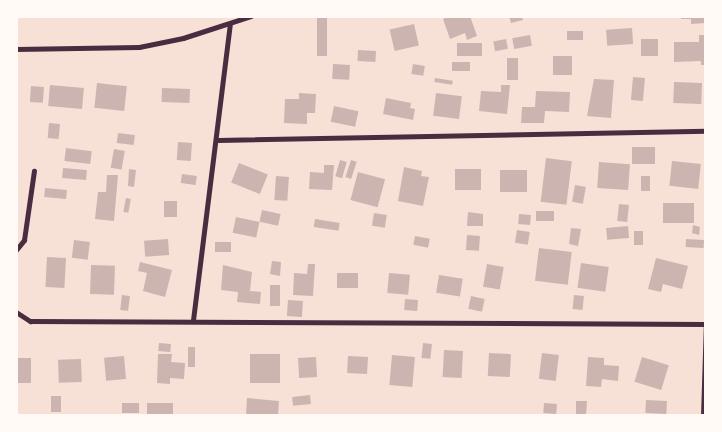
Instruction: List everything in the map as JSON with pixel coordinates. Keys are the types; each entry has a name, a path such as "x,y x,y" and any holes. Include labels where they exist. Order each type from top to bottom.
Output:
{"street":[{"path":"16,49 139,47 230,24 251,16"},
{"path":"193,320 218,140 230,24"},
{"path":"218,140 706,131"},
{"path":"16,250 24,240 34,171"},
{"path":"16,312 30,321 193,320 442,325 706,323 703,416"}],"building":[{"path":"317,16 327,16 327,56 317,56"},
{"path":"450,16 470,16 477,36 467,40 465,33 450,39 443,19"},
{"path":"509,16 522,16 523,20 511,23"},
{"path":"681,16 706,16 706,23 691,24 691,19 681,19"},
{"path":"414,24 419,45 395,51 390,30"},
{"path":"632,28 633,44 607,46 606,30"},
{"path":"567,31 583,31 583,40 567,40"},
{"path":"530,35 532,46 514,49 512,38"},
{"path":"699,35 706,35 706,65 701,65 701,61 674,62 674,42 699,42"},
{"path":"506,39 508,49 495,51 493,41"},
{"path":"641,39 658,39 658,56 641,56"},
{"path":"457,43 482,43 482,56 457,56"},
{"path":"358,50 376,51 375,62 357,61"},
{"path":"553,56 572,56 572,75 553,75"},
{"path":"507,58 518,58 518,80 507,80"},
{"path":"452,62 470,62 470,71 452,71"},
{"path":"333,64 350,65 349,80 332,79"},
{"path":"413,64 425,66 423,76 411,74"},
{"path":"633,77 645,78 643,101 631,100"},
{"path":"435,78 453,81 452,85 434,82"},
{"path":"594,79 614,80 611,118 587,116"},
{"path":"674,82 702,83 701,104 673,103"},
{"path":"97,83 127,86 124,111 94,108"},
{"path":"50,85 84,88 82,109 48,106"},
{"path":"501,85 510,85 507,114 479,111 481,91 501,92"},
{"path":"31,86 44,87 43,103 30,102"},
{"path":"162,88 190,89 189,103 162,102"},
{"path":"536,91 570,92 569,112 545,111 544,123 521,123 522,107 535,107"},
{"path":"299,93 316,94 315,113 307,113 307,124 284,123 285,99 299,99"},
{"path":"436,93 462,96 459,119 433,116"},
{"path":"386,98 411,103 410,108 415,109 413,120 383,114"},
{"path":"334,106 358,111 355,127 331,122"},
{"path":"49,123 60,124 59,139 48,138"},
{"path":"118,133 135,135 134,145 117,143"},
{"path":"178,142 192,143 191,161 177,160"},
{"path":"632,147 655,147 655,164 632,164"},
{"path":"66,148 92,151 90,164 64,161"},
{"path":"114,149 125,151 122,170 111,168"},
{"path":"546,158 572,161 566,205 541,202"},
{"path":"340,160 347,162 342,178 335,176"},
{"path":"351,160 357,162 351,179 345,177"},
{"path":"672,161 701,164 698,189 669,186"},
{"path":"599,162 630,164 628,190 597,188"},
{"path":"239,163 268,175 260,194 231,182"},
{"path":"324,165 334,165 332,190 309,189 310,172 324,173"},
{"path":"404,167 422,171 421,176 429,177 423,206 398,201"},
{"path":"63,168 87,170 86,180 62,178"},
{"path":"129,169 136,170 134,187 128,186"},
{"path":"455,169 481,169 481,190 455,190"},
{"path":"500,170 527,170 527,192 500,192"},
{"path":"358,172 385,179 378,207 350,200"},
{"path":"182,174 197,176 196,185 181,183"},
{"path":"107,175 118,175 114,221 95,219 98,192 106,192"},
{"path":"276,176 289,177 287,201 274,200"},
{"path":"641,176 650,176 650,191 641,191"},
{"path":"575,185 586,187 583,204 572,202"},
{"path":"45,188 67,190 66,199 44,197"},
{"path":"126,198 131,199 128,213 123,212"},
{"path":"164,201 177,201 177,217 164,217"},
{"path":"663,203 694,203 694,223 663,223"},
{"path":"619,204 629,205 627,222 617,221"},
{"path":"262,210 281,214 278,226 260,222"},
{"path":"536,211 554,211 554,221 536,221"},
{"path":"468,212 483,214 483,226 467,226"},
{"path":"374,213 387,215 385,228 372,226"},
{"path":"519,214 531,215 530,225 518,224"},
{"path":"236,217 259,222 256,238 233,233"},
{"path":"315,219 340,223 338,231 314,227"},
{"path":"693,225 700,227 699,235 692,233"},
{"path":"628,226 629,238 607,240 606,228"},
{"path":"571,228 581,229 578,246 569,244"},
{"path":"517,230 530,232 528,245 515,243"},
{"path":"634,231 643,231 643,245 634,245"},
{"path":"467,235 480,236 479,251 466,250"},
{"path":"415,236 430,239 428,248 413,245"},
{"path":"168,239 169,255 145,257 144,241"},
{"path":"686,239 704,240 704,248 686,247"},
{"path":"74,240 90,242 88,260 72,258"},
{"path":"215,242 231,242 231,252 215,252"},
{"path":"539,248 572,252 568,285 535,281"},
{"path":"47,257 66,258 64,288 45,287"},
{"path":"656,258 688,266 682,289 663,284 661,292 648,289"},
{"path":"272,261 281,262 280,276 270,274"},
{"path":"140,262 172,270 165,297 143,291 147,273 138,271"},
{"path":"581,263 609,267 605,292 578,288"},
{"path":"308,264 315,264 313,296 293,295 294,273 307,274"},
{"path":"487,264 504,267 500,290 483,287"},
{"path":"91,265 115,266 114,295 90,294"},
{"path":"223,265 252,272 250,291 261,292 260,304 237,302 238,292 221,290"},
{"path":"337,273 358,273 358,288 337,288"},
{"path":"389,273 410,275 408,295 387,293"},
{"path":"439,275 463,279 460,297 436,293"},
{"path":"270,285 280,285 280,306 270,306"},
{"path":"122,295 130,296 128,311 120,310"},
{"path":"574,295 584,296 582,310 573,309"},
{"path":"471,296 485,299 482,312 468,309"},
{"path":"405,299 418,300 417,311 404,310"},
{"path":"288,300 303,301 302,317 287,316"},
{"path":"159,343 171,344 170,352 158,351"},
{"path":"423,343 432,344 430,359 421,358"},
{"path":"188,347 195,347 195,367 188,367"},
{"path":"444,350 463,351 462,378 443,377"},
{"path":"489,353 511,354 510,377 488,376"},
{"path":"542,353 559,355 556,381 539,379"},
{"path":"158,354 172,354 171,362 185,363 184,379 170,378 170,384 157,383"},
{"path":"250,354 280,354 280,383 250,383"},
{"path":"392,355 415,357 412,387 389,385"},
{"path":"124,356 126,379 106,381 104,358"},
{"path":"348,356 368,357 367,374 347,373"},
{"path":"316,357 317,377 299,378 298,358"},
{"path":"588,357 604,358 604,365 619,366 618,381 602,379 601,387 586,386"},
{"path":"642,357 669,365 661,390 634,382"},
{"path":"16,358 31,358 31,383 16,383"},
{"path":"81,359 82,382 59,383 58,360"},
{"path":"310,395 311,404 293,406 292,397"},
{"path":"51,396 61,396 61,412 51,412"},
{"path":"247,398 279,401 278,416 246,416"},
{"path":"646,400 667,401 666,414 645,413"},
{"path":"576,401 587,401 586,416 576,415"},
{"path":"122,403 139,403 139,413 122,413"},
{"path":"147,403 173,403 173,416 147,416"},
{"path":"544,403 557,404 556,414 543,413"}]}
